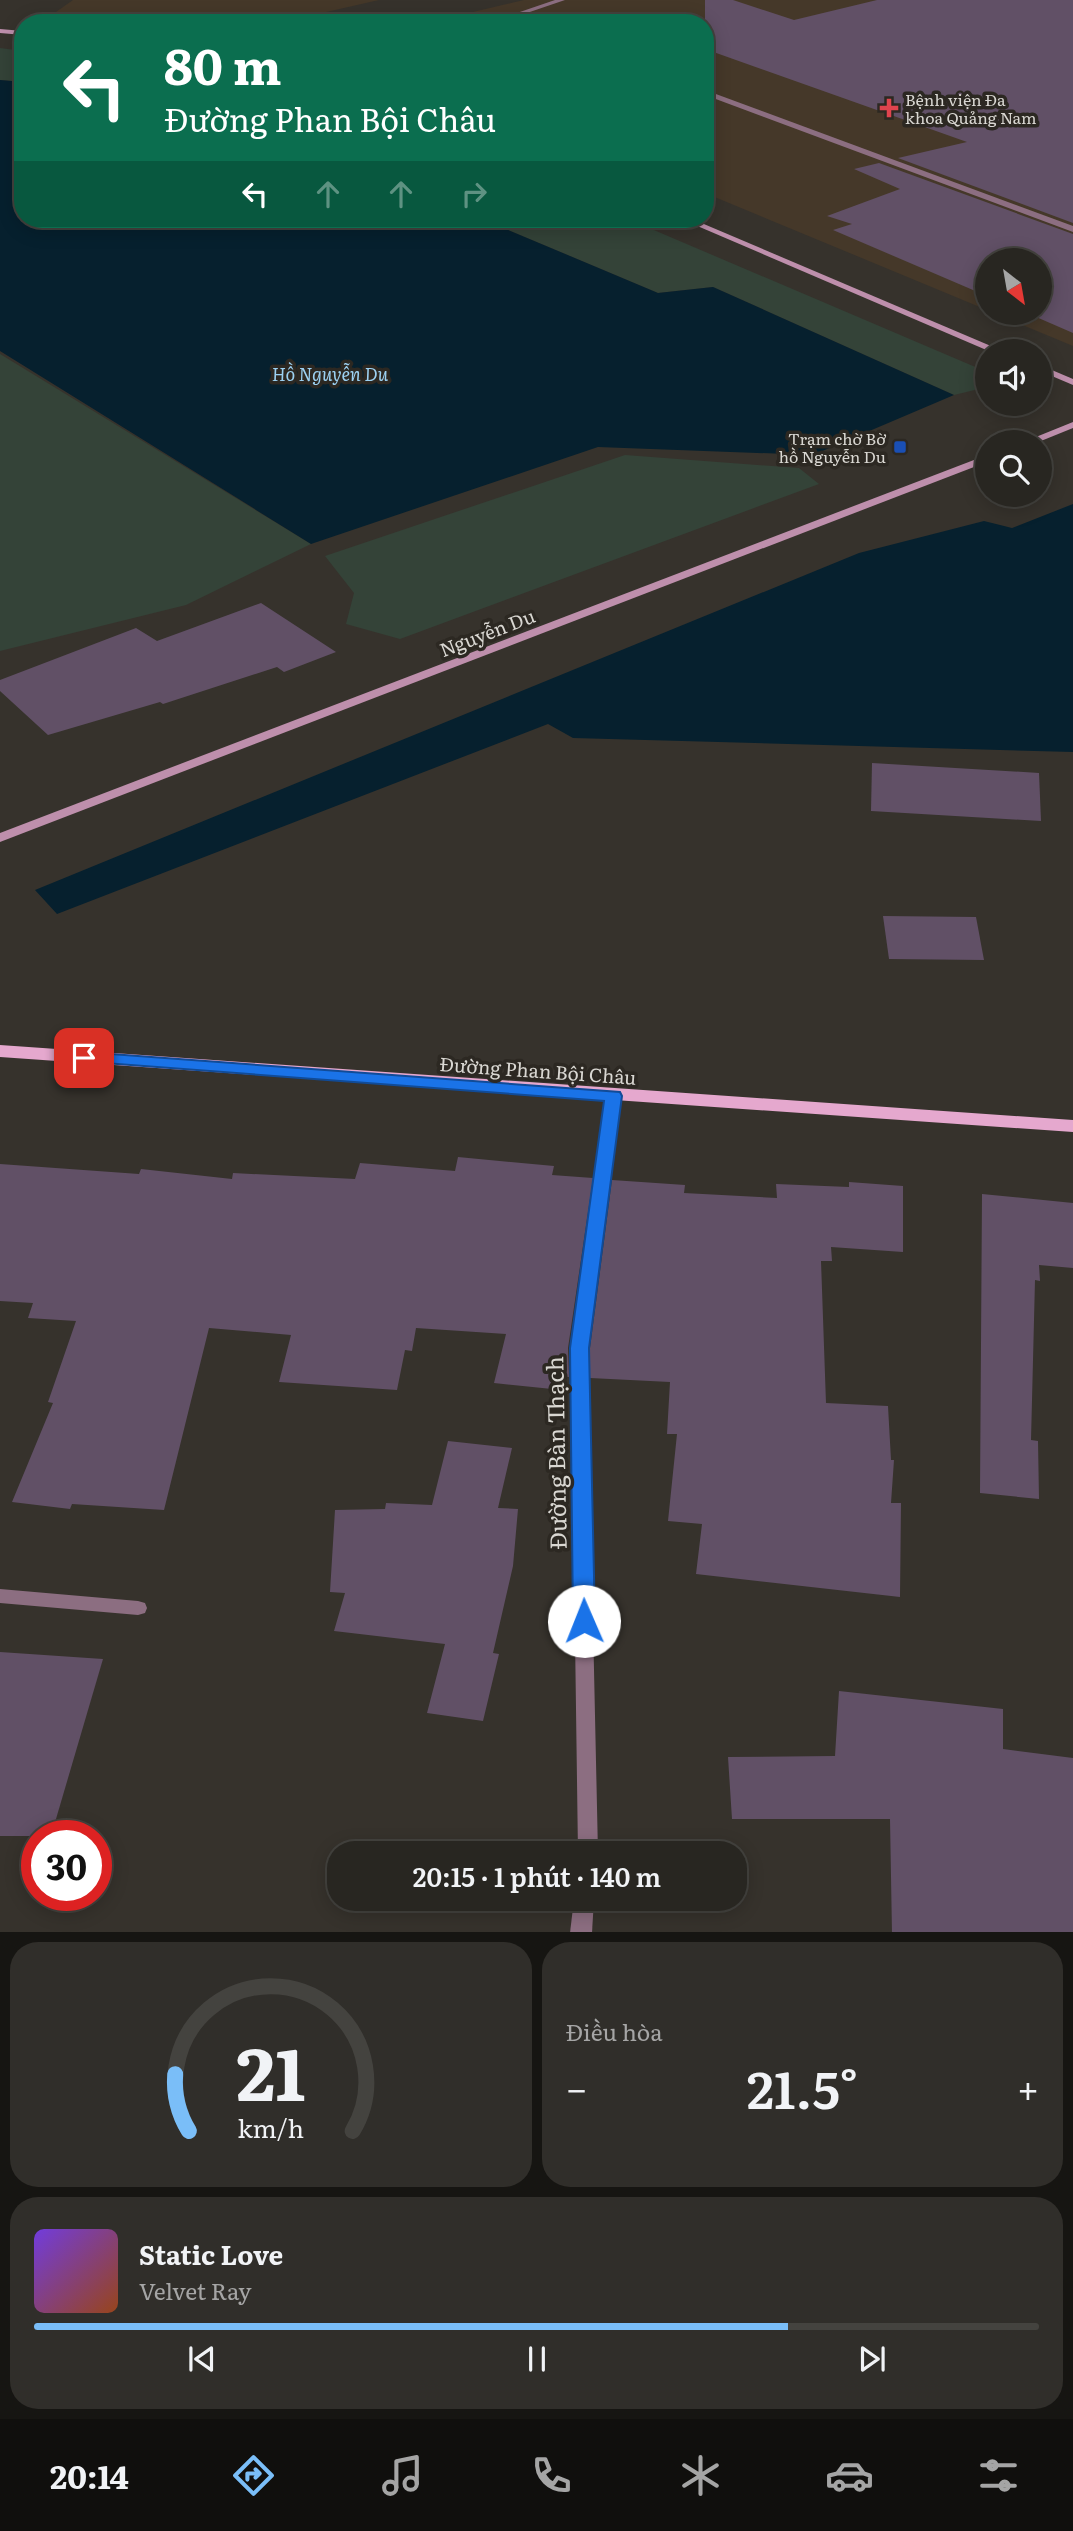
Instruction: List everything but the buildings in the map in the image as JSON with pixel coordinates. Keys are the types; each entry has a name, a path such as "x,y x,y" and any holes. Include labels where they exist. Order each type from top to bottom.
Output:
{"main road":[{"name":"Đường Phan Bội Châu","path":"0,1051 1073,1126"}],"street":[{"path":"517,14 562,0"},
{"path":"714,95 1073,229"},
{"path":"706,228 975,341"},
{"path":"1052,373 1073,382"},
{"path":"1052,433 1073,425"},
{"name":"Nguyễn Du","path":"0,838 975,463"},
{"name":"Đường Bàn Thạch","path":"588,1841 579,1348 614,1096"},
{"path":"0,1596 138,1608"},
{"path":"581,1932 583,1911"}],"shaded area":[{"path":"73,0 379,0 318,14 53,14"},
{"name":"Bệnh viện Đa khoa Quảng Nam","path":"524,0 1073,0 1073,346 1025,326 1052,326 1052,248 975,248 975,305 714,197 714,14 464,14"}],"green space":[{"path":"0,48 14,50 14,81 0,80"},
{"path":"503,228 649,228 975,367 975,390 954,395 713,287 658,293"},
{"path":"0,354 311,544 186,605 0,651"},
{"path":"625,455 799,468 819,484 400,639 346,624 354,593 325,556"}],"water":[{"name":"Hồ Nguyễn Du","path":"0,80 14,81 14,228 503,228 658,293 713,287 954,395 813,455 598,447 311,544 0,351"},
{"path":"1073,504 1073,752 573,738 548,724 57,914 35,890 859,553 984,521 1012,528"}],"place":[{"name":"Bệnh viện Đa khoa Quảng Nam","path":"889,108"},
{"name":"Trạm chờ Bờ hồ Nguyễn Du","path":"900,447"}],"route":[{"path":"84,1058 614,1096 579,1348 584,1621"}]}
